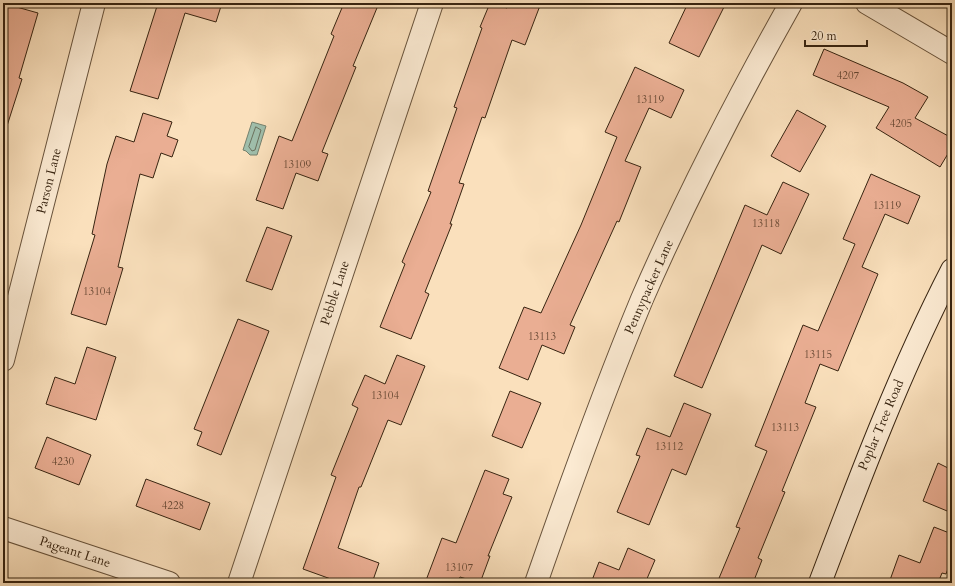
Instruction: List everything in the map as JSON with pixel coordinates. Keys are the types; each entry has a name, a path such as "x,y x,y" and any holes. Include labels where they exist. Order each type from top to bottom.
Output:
{"street":[{"name":"Parson Lane","path":"3,360 94,3"},
{"name":"Pebble Lane","path":"238,583 432,3"},
{"name":"Pennypacker Lane","path":"536,583 574,473 609,380 643,298 718,137 791,3"},
{"path":"867,3 952,53"},
{"name":"Poplar Tree Road","path":"820,583 863,468 896,389 952,270"},
{"name":"Pageant Lane","path":"3,528 169,583"}],"water":[{"path":"252,122 266,126 257,155 250,155 243,150"}],"building":[{"path":"158,3 222,3 216,22 185,13 158,99 130,91"},
{"path":"344,3 379,3 353,66 356,67 322,152 328,154 318,181 296,173 283,209 256,200 279,136 292,141 334,36 331,34"},
{"path":"490,3 507,8 509,3 541,3 525,45 512,40 485,118 482,117 459,183 464,184 450,224 452,224 425,292 429,294 411,339 380,327 405,264 402,262 431,192 428,191 457,108 454,107 482,28 480,27"},
{"path":"688,3 726,3 699,57 669,43"},
{"path":"6,4 38,13 19,78 22,79 6,129 3,128 3,16"},
{"path":"824,49 903,83 928,97 915,118 952,138 952,147 940,167 876,128 889,107 813,75"},
{"path":"635,67 684,90 671,118 649,108 625,161 641,167 619,222 617,221 570,325 575,327 564,354 542,345 528,380 499,368 524,307 541,313 581,225 617,137 605,132"},
{"path":"797,110 826,126 800,172 771,156"},
{"path":"143,113 172,122 167,136 178,140 172,157 161,153 153,178 140,174 118,267 123,268 106,325 71,314 95,235 92,234 107,164 116,136 134,142"},
{"path":"871,174 920,196 908,224 885,214 862,267 878,274 838,371 820,364 805,403 816,407 782,491 785,492 758,558 762,560 753,583 717,583 740,528 736,527 767,451 755,446 803,325 818,331 855,244 843,239"},
{"path":"783,182 809,194 781,254 762,245 702,388 674,376 745,205 767,215"},
{"path":"267,227 292,236 272,290 246,281"},
{"path":"238,319 269,331 221,455 197,445 202,432 194,429"},
{"path":"87,347 116,357 96,420 46,404 55,377 75,384"},
{"path":"397,355 425,366 401,425 388,420 361,487 359,487 338,548 379,563 372,583 342,583 303,569 336,477 331,475 358,408 352,405 365,375 385,384"},
{"path":"510,391 541,403 522,448 492,436"},
{"path":"684,403 711,414 686,475 672,469 649,525 617,512 640,456 636,455 647,428 670,437"},
{"path":"47,437 91,455 79,485 35,468"},
{"path":"938,463 952,470 952,513 923,501"},
{"path":"485,470 509,479 503,494 512,497 488,556 490,556 480,583 460,577 457,583 425,583 442,538 456,543"},
{"path":"146,479 210,503 200,530 136,506"},
{"path":"934,527 952,534 952,558 946,574 942,573 938,583 899,583 890,580 899,555 920,563"},
{"path":"628,548 655,560 646,581 648,583 591,583 599,562 619,570"}]}
